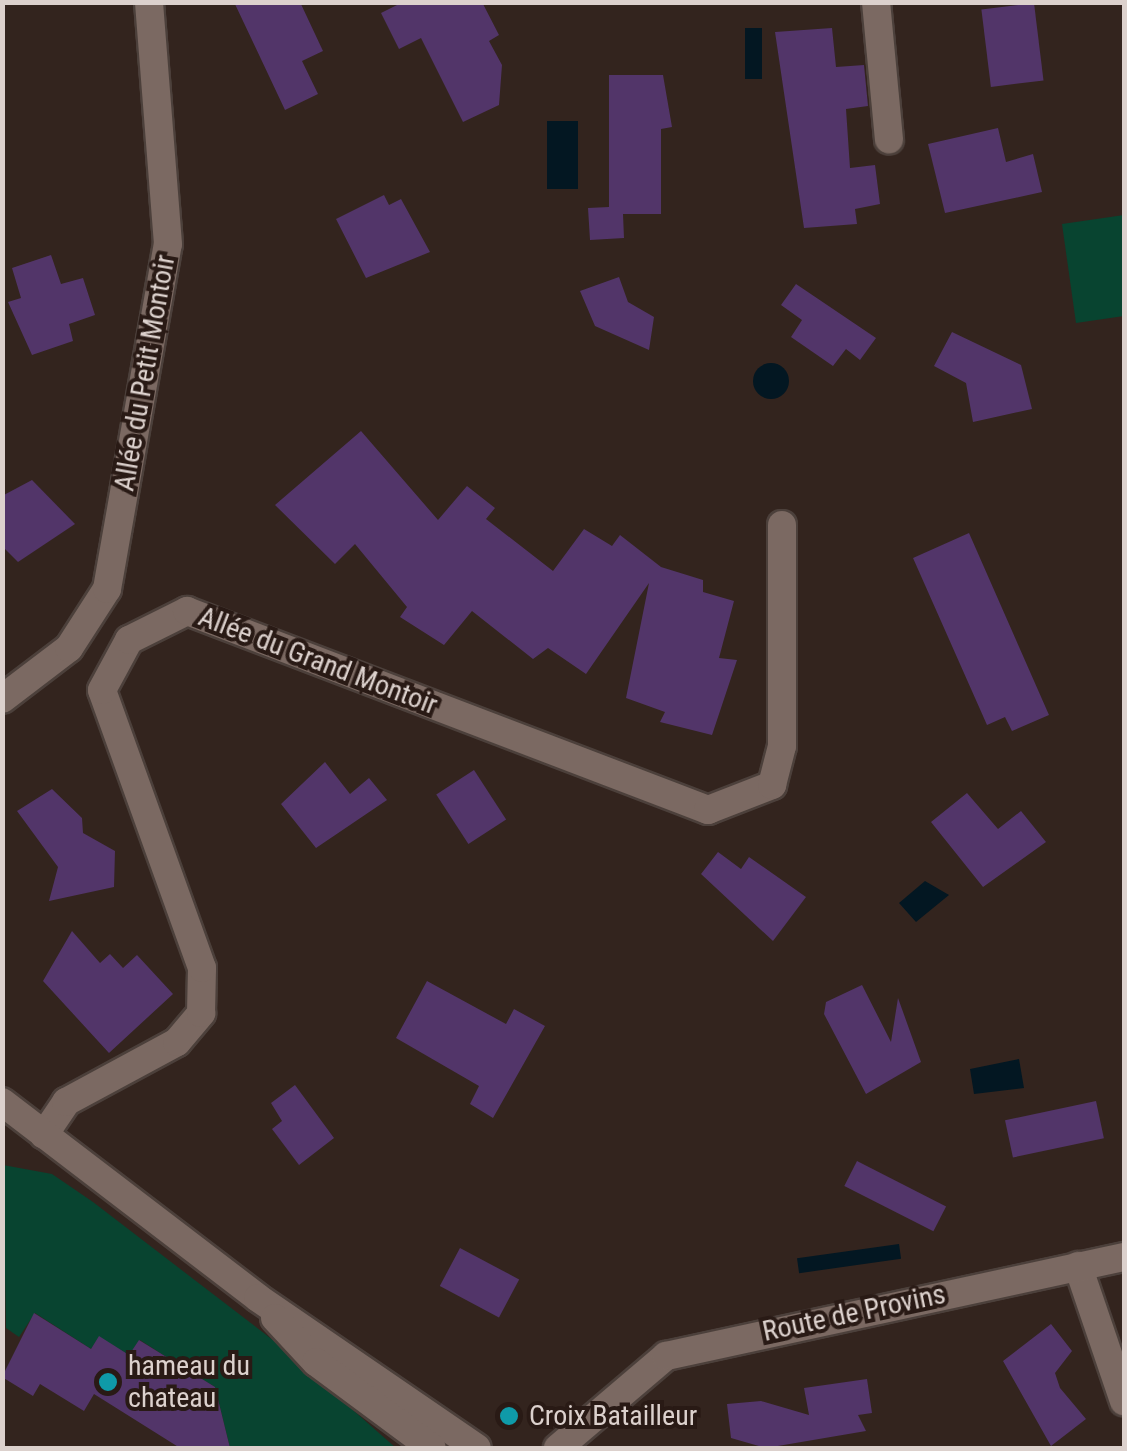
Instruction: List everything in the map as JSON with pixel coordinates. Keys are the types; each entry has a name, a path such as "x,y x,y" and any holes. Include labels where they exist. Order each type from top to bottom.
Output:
{"street":[{"name":"Allée du Petit Montoir","path":"2,699 70,648 107,589 168,244 149,2"},
{"path":"876,2 889,138"},
{"name":"Allée du Grand Montoir","path":"44,1135 66,1102 177,1042 200,1013 202,968 102,690 129,640 187,611 708,810 772,784 782,746 782,525"},
{"path":"2,1102 258,1298 477,1448"},
{"name":"Route de Provins","path":"558,1448 605,1414 666,1356 1124,1257"},
{"path":"1078,1266 1124,1401"},
{"path":"258,1298 316,1362 432,1448"},
{"name":"Route de Provins","path":"592,1448 605,1414"}],"green space":[{"path":"1124,215 1124,316 1076,323 1062,224"},
{"path":"3,1165 52,1174 93,1202 278,1344 396,1448 230,1448 215,1387 184,1368 177,1379 165,1372 171,1360 140,1340 129,1355 99,1337 91,1349 35,1313 19,1337 6,1328"}],"water":[{"path":"745,28 762,28 762,79 745,79"},
{"path":"547,121 578,121 578,189 547,189"},
{"path":"771,363 784,368 789,381 784,394 771,399 758,394 753,381 758,368"},
{"path":"925,881 949,895 916,922 899,903"},
{"path":"1019,1059 1024,1088 974,1094 970,1069"},
{"path":"899,1244 901,1259 799,1273 797,1258"}],"building":[{"path":"234,2 300,2 323,51 302,61 318,94 285,110"},
{"path":"403,2 482,2 499,35 489,41 502,65 499,105 463,122 421,38 399,49 381,13"},
{"path":"1034,3 1044,80 991,87 981,9"},
{"path":"832,28 836,67 864,65 868,106 846,109 850,168 875,165 880,204 855,209 857,224 804,228 775,32"},
{"path":"609,75 663,75 672,127 661,129 661,214 623,214 624,238 590,240 588,208 609,207"},
{"path":"998,128 1006,162 1033,154 1042,192 945,213 928,144"},
{"path":"384,195 389,205 401,199 430,252 366,278 336,219"},
{"path":"51,255 61,284 83,278 95,315 69,324 73,341 32,355 8,302 21,298 12,268"},
{"path":"619,277 628,302 654,317 649,350 595,326 580,291"},
{"path":"796,284 876,338 860,360 846,349 833,366 791,337 802,320 781,305"},
{"path":"952,332 1021,365 1032,409 973,422 966,383 934,366"},
{"path":"361,431 438,520 467,486 495,508 486,519 553,571 584,529 612,546 620,535 661,567 703,580 703,592 734,601 719,658 737,660 712,735 660,722 665,712 626,698 649,583 586,674 548,648 533,659 472,611 444,645 400,617 407,607 355,544 335,564 275,505"},
{"path":"32,480 75,524 18,562 2,546 2,496"},
{"path":"969,533 1049,715 1012,731 1005,717 987,725 913,558"},
{"path":"325,762 350,794 369,778 387,800 316,848 281,804"},
{"path":"474,770 506,819 468,844 436,795"},
{"path":"52,789 82,818 83,833 115,851 114,887 49,901 58,867 17,811"},
{"path":"967,793 998,829 1021,811 1046,842 983,887 931,822"},
{"path":"718,852 741,869 749,857 806,897 773,941 701,874"},
{"path":"72,931 100,963 110,954 123,968 137,955 173,994 109,1053 43,981"},
{"path":"427,981 506,1024 514,1009 545,1026 493,1118 470,1104 479,1086 396,1038"},
{"path":"862,985 891,1042 898,998 921,1062 866,1094 824,1014 826,1002"},
{"path":"295,1085 334,1138 299,1165 272,1129 282,1121 271,1103"},
{"path":"1096,1101 1104,1138 1013,1158 1005,1120"},
{"path":"857,1161 946,1206 933,1231 844,1186"},
{"path":"460,1248 519,1279 499,1317 440,1286"},
{"name":"hameau du chateau","path":"34,1313 91,1349 99,1336 129,1355 139,1340 215,1387 230,1448 180,1448 94,1394 84,1411 40,1384 33,1396 2,1377"},
{"path":"1051,1324 1072,1351 1055,1373 1060,1388 1086,1419 1051,1446 1003,1361"},
{"path":"867,1379 872,1413 858,1415 866,1431 766,1448 731,1438 727,1404 761,1401 809,1415 804,1388"}],"place":[{"name":"hameau du chateau","path":"108,1382"},
{"name":"Croix Batailleur","path":"509,1416"}]}
